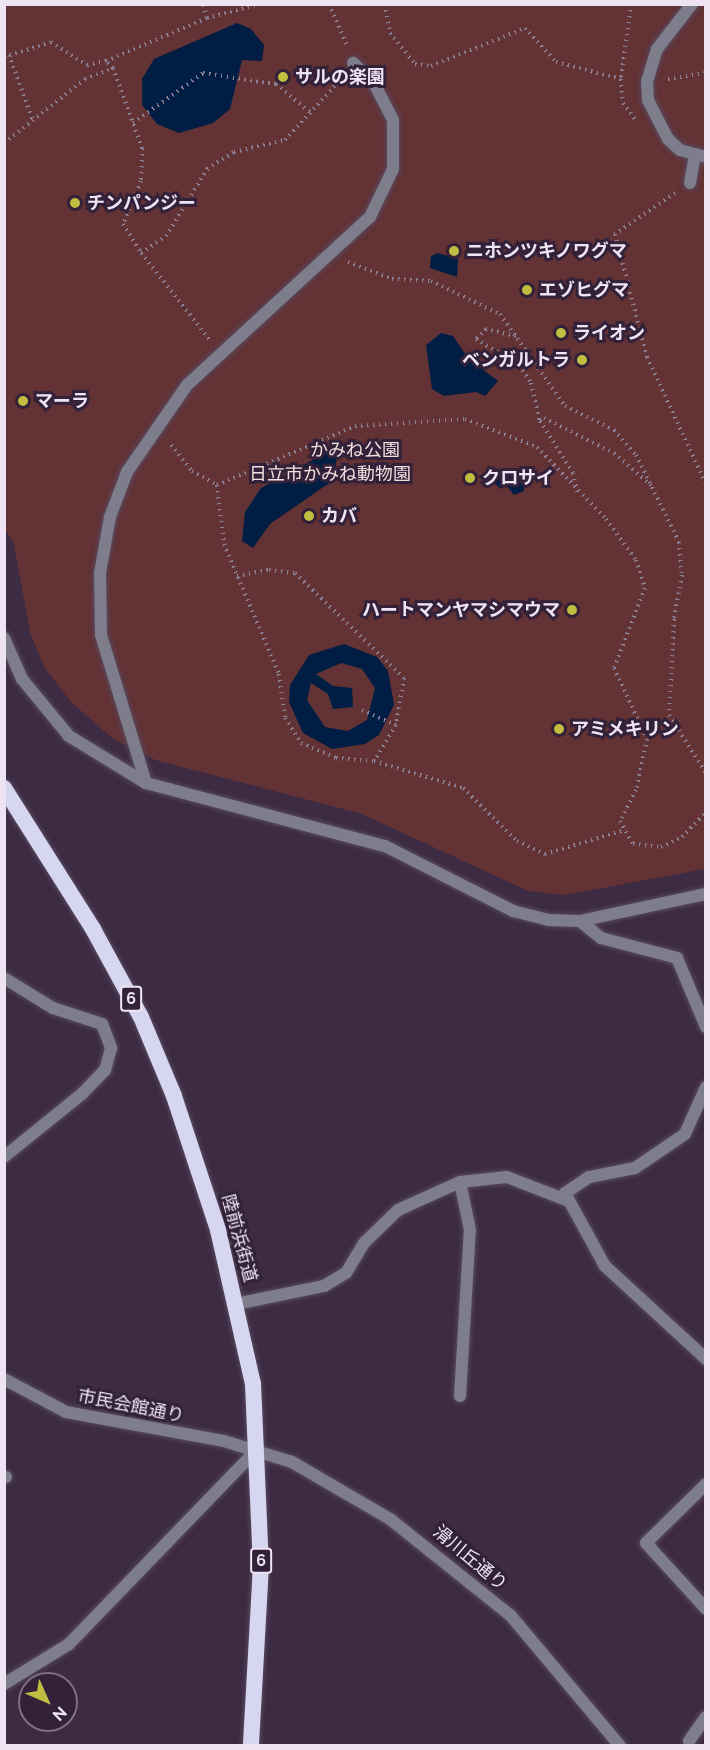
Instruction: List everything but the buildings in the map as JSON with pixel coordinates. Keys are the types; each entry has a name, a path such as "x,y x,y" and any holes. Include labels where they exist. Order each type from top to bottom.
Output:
{"highway":[{"name":"陸前浜街道","path":"4,788 141,1017 198,1164 236,1304 253,1384 261,1565 251,1746"}],"street":[{"path":"690,183 700,156 680,150 654,119 649,76 657,49 692,4"},
{"path":"146,783 133,731 106,666 100,573 110,517 127,472 155,425 220,352 370,217 393,169 393,120 374,83 352,63"},
{"path":"4,638 22,680 69,736 146,783 385,846 513,911 580,921 705,894"},
{"path":"580,921 601,938 677,958 705,1027"},
{"path":"4,978 52,1008 102,1024 111,1048 105,1070 83,1093 4,1157"},
{"path":"705,1087 685,1134 635,1168 589,1177 565,1193 604,1266 705,1359"},
{"path":"236,1304 324,1286 346,1273 364,1244 398,1210 460,1182 507,1178 569,1201"},
{"path":"460,1182 470,1230 460,1396"},
{"name":"市民会館通り","path":"4,1379 66,1412 257,1449"},
{"path":"4,1684 69,1644 257,1449"},
{"name":"滑川丘通り","path":"257,1449 292,1462 372,1508 450,1562 558,1665 620,1746"},
{"path":"705,1484 646,1543 705,1609"},
{"path":"689,1741 705,1716"}],"path":[{"path":"203,4 207,18"},
{"path":"33,121 7,56 51,42 87,65 106,61 207,18 260,4"},
{"path":"141,253 166,236 207,169 234,152 285,140 311,113 352,63 329,4"},
{"path":"385,4 390,33 415,64 431,66 525,28 556,62 621,79"},
{"path":"106,61 112,68 142,148 141,182 123,224 141,253 220,352"},
{"path":"4,143 85,79 112,68"},
{"path":"133,123 203,73 276,84 311,113"},
{"path":"649,76 680,81 705,73"},
{"path":"690,183 615,234 647,357 705,484"},
{"path":"338,246 362,270 431,281 467,294 500,314 521,340 557,397 583,418 614,430 654,489 679,542 682,575 674,619 669,715 705,773"},
{"path":"521,340 498,329 486,329 476,339 519,365 531,383 540,421 573,473 578,495"},
{"path":"216,485 355,426 465,419 537,447 578,495 606,519 636,560 645,588 614,668 648,739 636,790 620,821 633,844 661,848 682,837 705,812"},
{"path":"540,421 579,432 654,489"},
{"path":"155,425 192,471 216,485"},
{"path":"216,485 224,544 279,675 285,718 301,742 336,758 374,761 463,788 517,841 545,854 625,830"},
{"path":"237,576 269,570 295,573 325,597 348,629 385,656 404,678 396,726 374,761"},
{"path":"362,710 396,726"}],"green space":[{"name":"日立市かみね動物園","path":"4,5 705,5 705,869 565,895 528,891 362,814 155,760 112,738 71,702 44,667 30,632 14,544 5,529"}],"water":[{"path":"237,23 251,29 264,45 262,61 242,60 230,109 213,123 179,133 157,124 142,105 142,79 154,59"},
{"path":"438,253 458,259 457,277 430,268 431,256"},
{"path":"441,333 453,336 468,358 498,381 485,396 476,392 444,396 432,389 426,345"},
{"path":"337,447 335,479 270,524 253,548 242,541 245,512 261,488"},
{"path":"492,469 523,478 524,491 514,495 506,485 501,489 490,480"},
{"path":"344,644 377,657 388,671 394,705 379,735 365,744 332,749 303,733 289,702 290,685 309,655","holes":["341,663 362,669 375,688 367,720 348,731 325,727 307,700 311,683 328,694 333,709 353,707 352,688 333,686 316,674"]}],"place":[{"name":"サルの楽園","path":"283,77"},
{"name":"チンパンジー","path":"75,203"},
{"name":"ニホンツキノワグマ","path":"454,251"},
{"name":"エゾヒグマ","path":"527,290"},
{"name":"ライオン","path":"561,333"},
{"name":"ベンガルトラ","path":"582,360"},
{"name":"マーラ","path":"23,401"},
{"name":"クロサイ","path":"470,478"},
{"name":"カバ","path":"309,516"},
{"name":"ハートマンヤマシマウマ","path":"572,610"},
{"name":"アミメキリン","path":"559,729"}],"park label":[{"name":"かみね公園","path":"355,450"}]}
